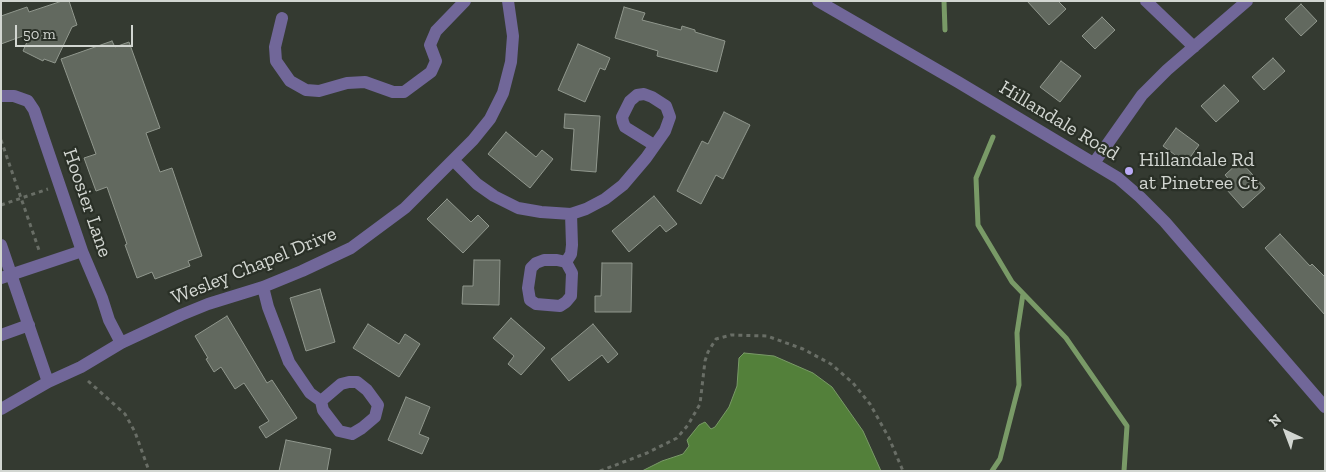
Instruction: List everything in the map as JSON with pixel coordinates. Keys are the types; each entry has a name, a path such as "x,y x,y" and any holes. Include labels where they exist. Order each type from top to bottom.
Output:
{"street":[{"path":"282,18 275,47 276,61 290,81 306,90 319,91 347,83 365,82 393,92 404,92 431,72 436,62 430,44 436,31 465,1"},
{"name":"Wesley Chapel Drive","path":"1,409 48,382 81,367 121,343 208,304 263,287 351,248 405,208 454,161 490,119 503,93 511,62 513,36 508,1"},
{"name":"Hillandale Road","path":"818,1 1118,178 1164,222 1325,406"},
{"path":"1146,1 1194,48"},
{"path":"1094,163 1142,95 1167,70 1247,1"},
{"name":"Hoosier Lane","path":"1,96 14,96 28,101 34,110 82,251 109,320 121,343"},
{"path":"454,161 477,184 494,196 518,208 571,214 605,199 623,185 646,158 654,145"},
{"path":"566,262 571,254 572,245 571,214"},
{"path":"1,245 6,276 28,325 48,382"},
{"path":"6,276 82,251"},
{"path":"263,287 268,307 289,362 310,393 321,401 323,410 339,431 352,434 362,428 374,417 378,404 367,390 357,382 342,384 321,401"},
{"path":"1,335 28,325"}],"path":[{"path":"1,140 40,254"},
{"path":"1,205 61,185"},
{"path":"600,471 648,453 677,438 688,425 700,404 705,361 708,352 716,339 731,335 767,336 804,349 831,364 853,382 870,404 889,438 903,471"},
{"path":"88,382 125,414 136,432 149,471"}],"shaded area":[{"path":"744,353 774,356 813,373 832,387 863,431 881,471 642,471 662,461 683,454 689,446 687,440 699,425 705,422 711,429 715,427 729,407 737,386 739,358"}],"building":[{"path":"62,1 69,1 77,25 72,27 55,63 44,59 43,61 23,51 31,33 1,44 1,16 27,7 29,12"},
{"path":"1027,1 1058,1 1066,9 1049,25"},
{"path":"1301,4 1317,21 1301,36 1285,19"},
{"path":"624,7 645,13 642,20 681,30 682,26 725,41 717,72 657,56 658,51 615,38"},
{"path":"1102,17 1115,30 1095,49 1082,36"},
{"path":"112,41 115,47 129,42 160,128 146,133 160,172 172,168 202,256 188,261 190,266 155,279 152,272 137,278 107,187 96,191 84,158 96,154 61,59"},
{"path":"578,44 610,58 605,70 600,68 585,102 558,90"},
{"path":"1273,58 1285,71 1264,90 1252,77"},
{"path":"1061,61 1081,76 1060,102 1040,87"},
{"path":"1224,85 1239,101 1216,122 1201,106"},
{"path":"724,112 750,125 723,179 716,175 701,204 677,191 702,141 708,144"},
{"path":"565,114 600,116 596,172 571,170 574,129 564,128"},
{"path":"1176,128 1199,145 1186,163 1163,146"},
{"path":"506,132 536,157 542,150 553,159 530,188 488,154"},
{"path":"1240,161 1265,188 1243,208 1227,190 1233,184 1225,175"},
{"path":"654,196 677,224 666,232 660,225 629,252 612,231"},
{"path":"447,199 471,222 478,215 489,226 463,253 427,219"},
{"path":"1280,234 1310,266 1312,264 1325,277 1325,315 1265,248"},
{"path":"474,260 500,260 499,305 462,304 463,286 473,286"},
{"path":"602,263 632,263 631,312 595,312 595,296 601,296"},
{"path":"320,289 335,342 306,351 290,298"},
{"path":"227,316 267,383 272,380 297,418 266,438 259,427 269,421 244,383 235,389 221,367 214,372 195,336"},
{"path":"511,318 545,348 521,375 508,364 514,356 493,338"},
{"path":"368,324 399,344 405,334 420,344 399,377 353,348"},
{"path":"593,324 618,354 608,363 602,355 569,381 551,359"},
{"path":"406,397 430,407 419,434 429,438 422,454 388,440"},
{"path":"286,440 331,449 327,471 279,471"}],"waterway":[{"path":"944,1 945,30"},
{"path":"993,137 976,178 978,225 1012,282 1066,338 1127,426 1124,471"},
{"path":"992,471 1000,459 1019,385 1017,333 1023,294"}],"place":[{"name":"Hillandale Rd at Pinetree Ct","path":"1129,171"}]}
